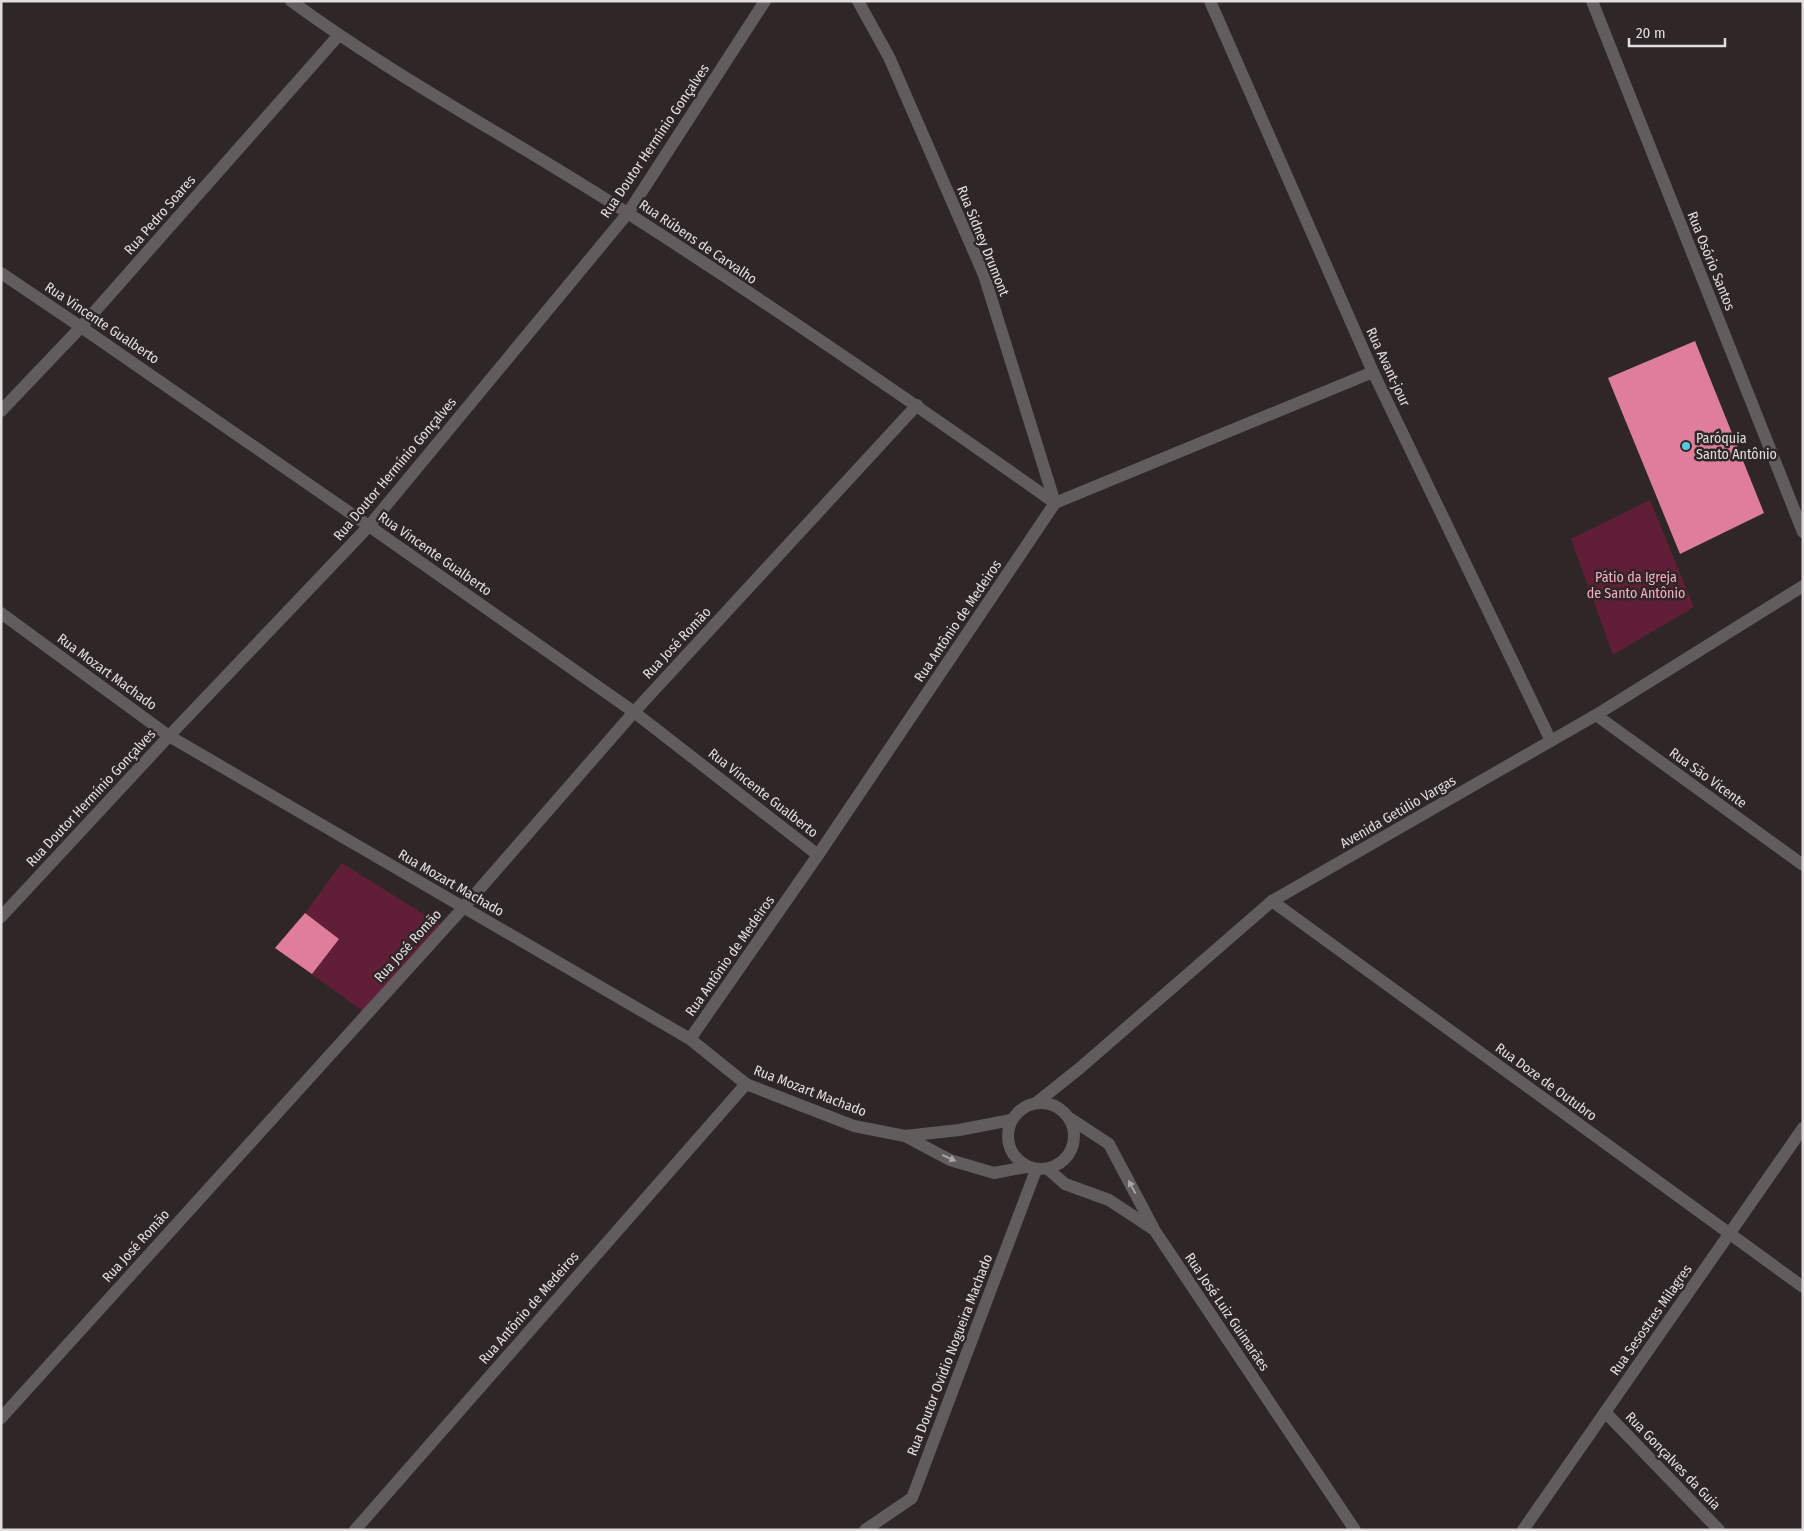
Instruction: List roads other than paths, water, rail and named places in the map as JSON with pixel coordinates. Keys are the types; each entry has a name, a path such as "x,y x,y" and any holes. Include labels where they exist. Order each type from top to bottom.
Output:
{"street":[{"name":"Rua Rúbens de Carvalho","path":"291,1 338,36 628,213 917,405 1055,503"},
{"name":"Rua Doutor Hermínio Gonçalves","path":"1,917 169,736 369,526 628,213 765,1"},
{"name":"Rua Sidney Drumont","path":"858,1 889,57 984,275 1055,503"},
{"name":"Rua Avant-jour","path":"1210,1 1373,372 1551,741"},
{"name":"Rua Osório Santos","path":"1592,1 1803,532"},
{"name":"Rua Pedro Soares","path":"1,411 82,327 338,36"},
{"name":"Rua Vincente Gualberto","path":"1,273 369,526 634,712 818,855"},
{"path":"1055,503 1373,372"},
{"name":"Rua José Romão","path":"1,1418 463,908 634,712 917,405"},
{"name":"Rua Antônio de Medeiros","path":"690,1039 818,855 1055,503"},
{"name":"Avenida Getúlio Vargas","path":"1036,1103 1080,1068 1272,901 1596,715 1803,586"},
{"name":"Rua Mozart Machado","path":"1,613 169,736 690,1039 746,1084 854,1126 905,1136 950,1160 994,1173 1037,1169"},
{"name":"Rua São Vicente","path":"1596,715 1803,865"},
{"name":"Rua Doze de Outubro","path":"1272,901 1803,1287"},
{"name":"Rua Antônio de Medeiros","path":"355,1530 746,1084"},
{"path":"1037,1169 1063,1161 1071,1152 1075,1139 1074,1128 1064,1111 1056,1105 1046,1102 1026,1106 1011,1120 1008,1131 1009,1144 1015,1157 1037,1169 1065,1184 1109,1200 1155,1230"},
{"name":"Rua José Luiz Guimarães","path":"1070,1119 1110,1144 1155,1230 1355,1530"},
{"name":"Rua Mozart Machado","path":"905,1136 959,1130 1011,1120"},
{"name":"Rua Sesostres Milagres","path":"1523,1530 1803,1128"},
{"name":"Rua Doutor Ovídio Nogueira Machado","path":"865,1530 912,1498 1037,1169"},
{"name":"Rua Gonçalves da Guia","path":"1605,1412 1719,1530"}],"place":[{"name":"Paróquia Santo Antônio","path":"1686,446"}],"park label":[{"name":"Pátio da Igreja de Santo Antônio","path":"1636,586"}]}
